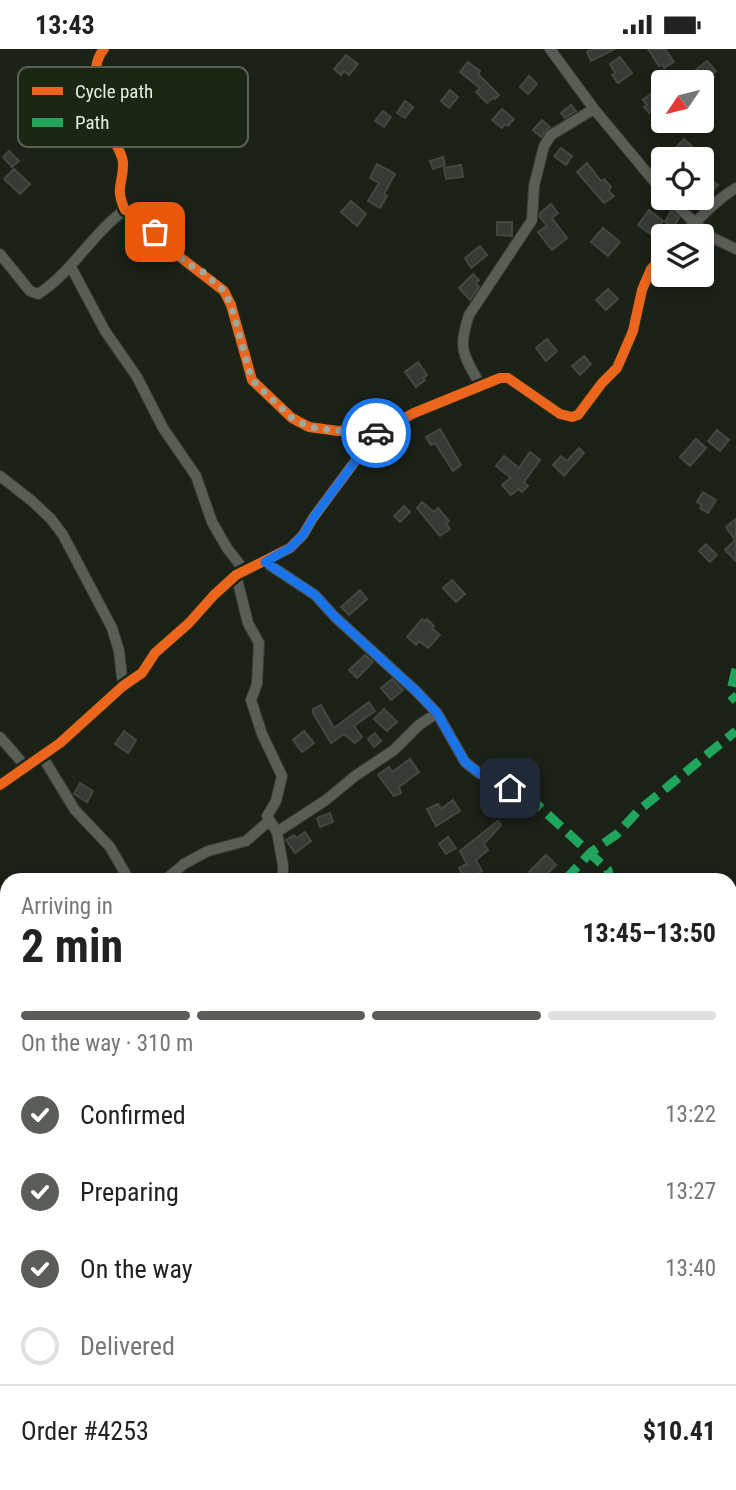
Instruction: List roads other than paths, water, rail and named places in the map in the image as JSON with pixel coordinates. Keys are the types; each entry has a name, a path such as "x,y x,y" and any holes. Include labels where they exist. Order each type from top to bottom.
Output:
{"street":[{"path":"96,67 104,49"},
{"path":"550,49 594,109 651,178"},
{"path":"481,386 462,352 464,327 469,315 532,220 534,186 544,146 551,135 594,109"},
{"path":"116,147 123,160 118,187 125,210 138,215 171,250 203,272 224,291 231,305 252,380 292,418 309,427 376,433"},
{"path":"696,223 715,201 736,188"},
{"path":"0,254 33,294 38,294 71,267 125,210"},
{"path":"681,210 711,237 736,249"},
{"path":"71,267 105,331 137,377 163,428 196,476 212,522 240,572 247,623 259,643 257,684 251,700 262,734 282,776 276,801 267,815 277,832 282,873"},
{"path":"0,785 42,756 123,686 142,673 155,653 240,572 290,548 303,535 376,433 414,413 500,378 508,378 560,414 572,417 578,415 617,368 633,331 642,290 651,268"},
{"path":"0,476 32,501 63,535 112,628 123,686"},
{"path":"265,562 315,595 335,617 416,691 437,713 465,762 479,773 528,796"},
{"path":"277,832 394,750 419,725 437,713"},
{"path":"0,737 25,766"},
{"path":"42,756 75,810 110,847 125,873"},
{"path":"174,873 208,851 246,841 269,821"}]}
